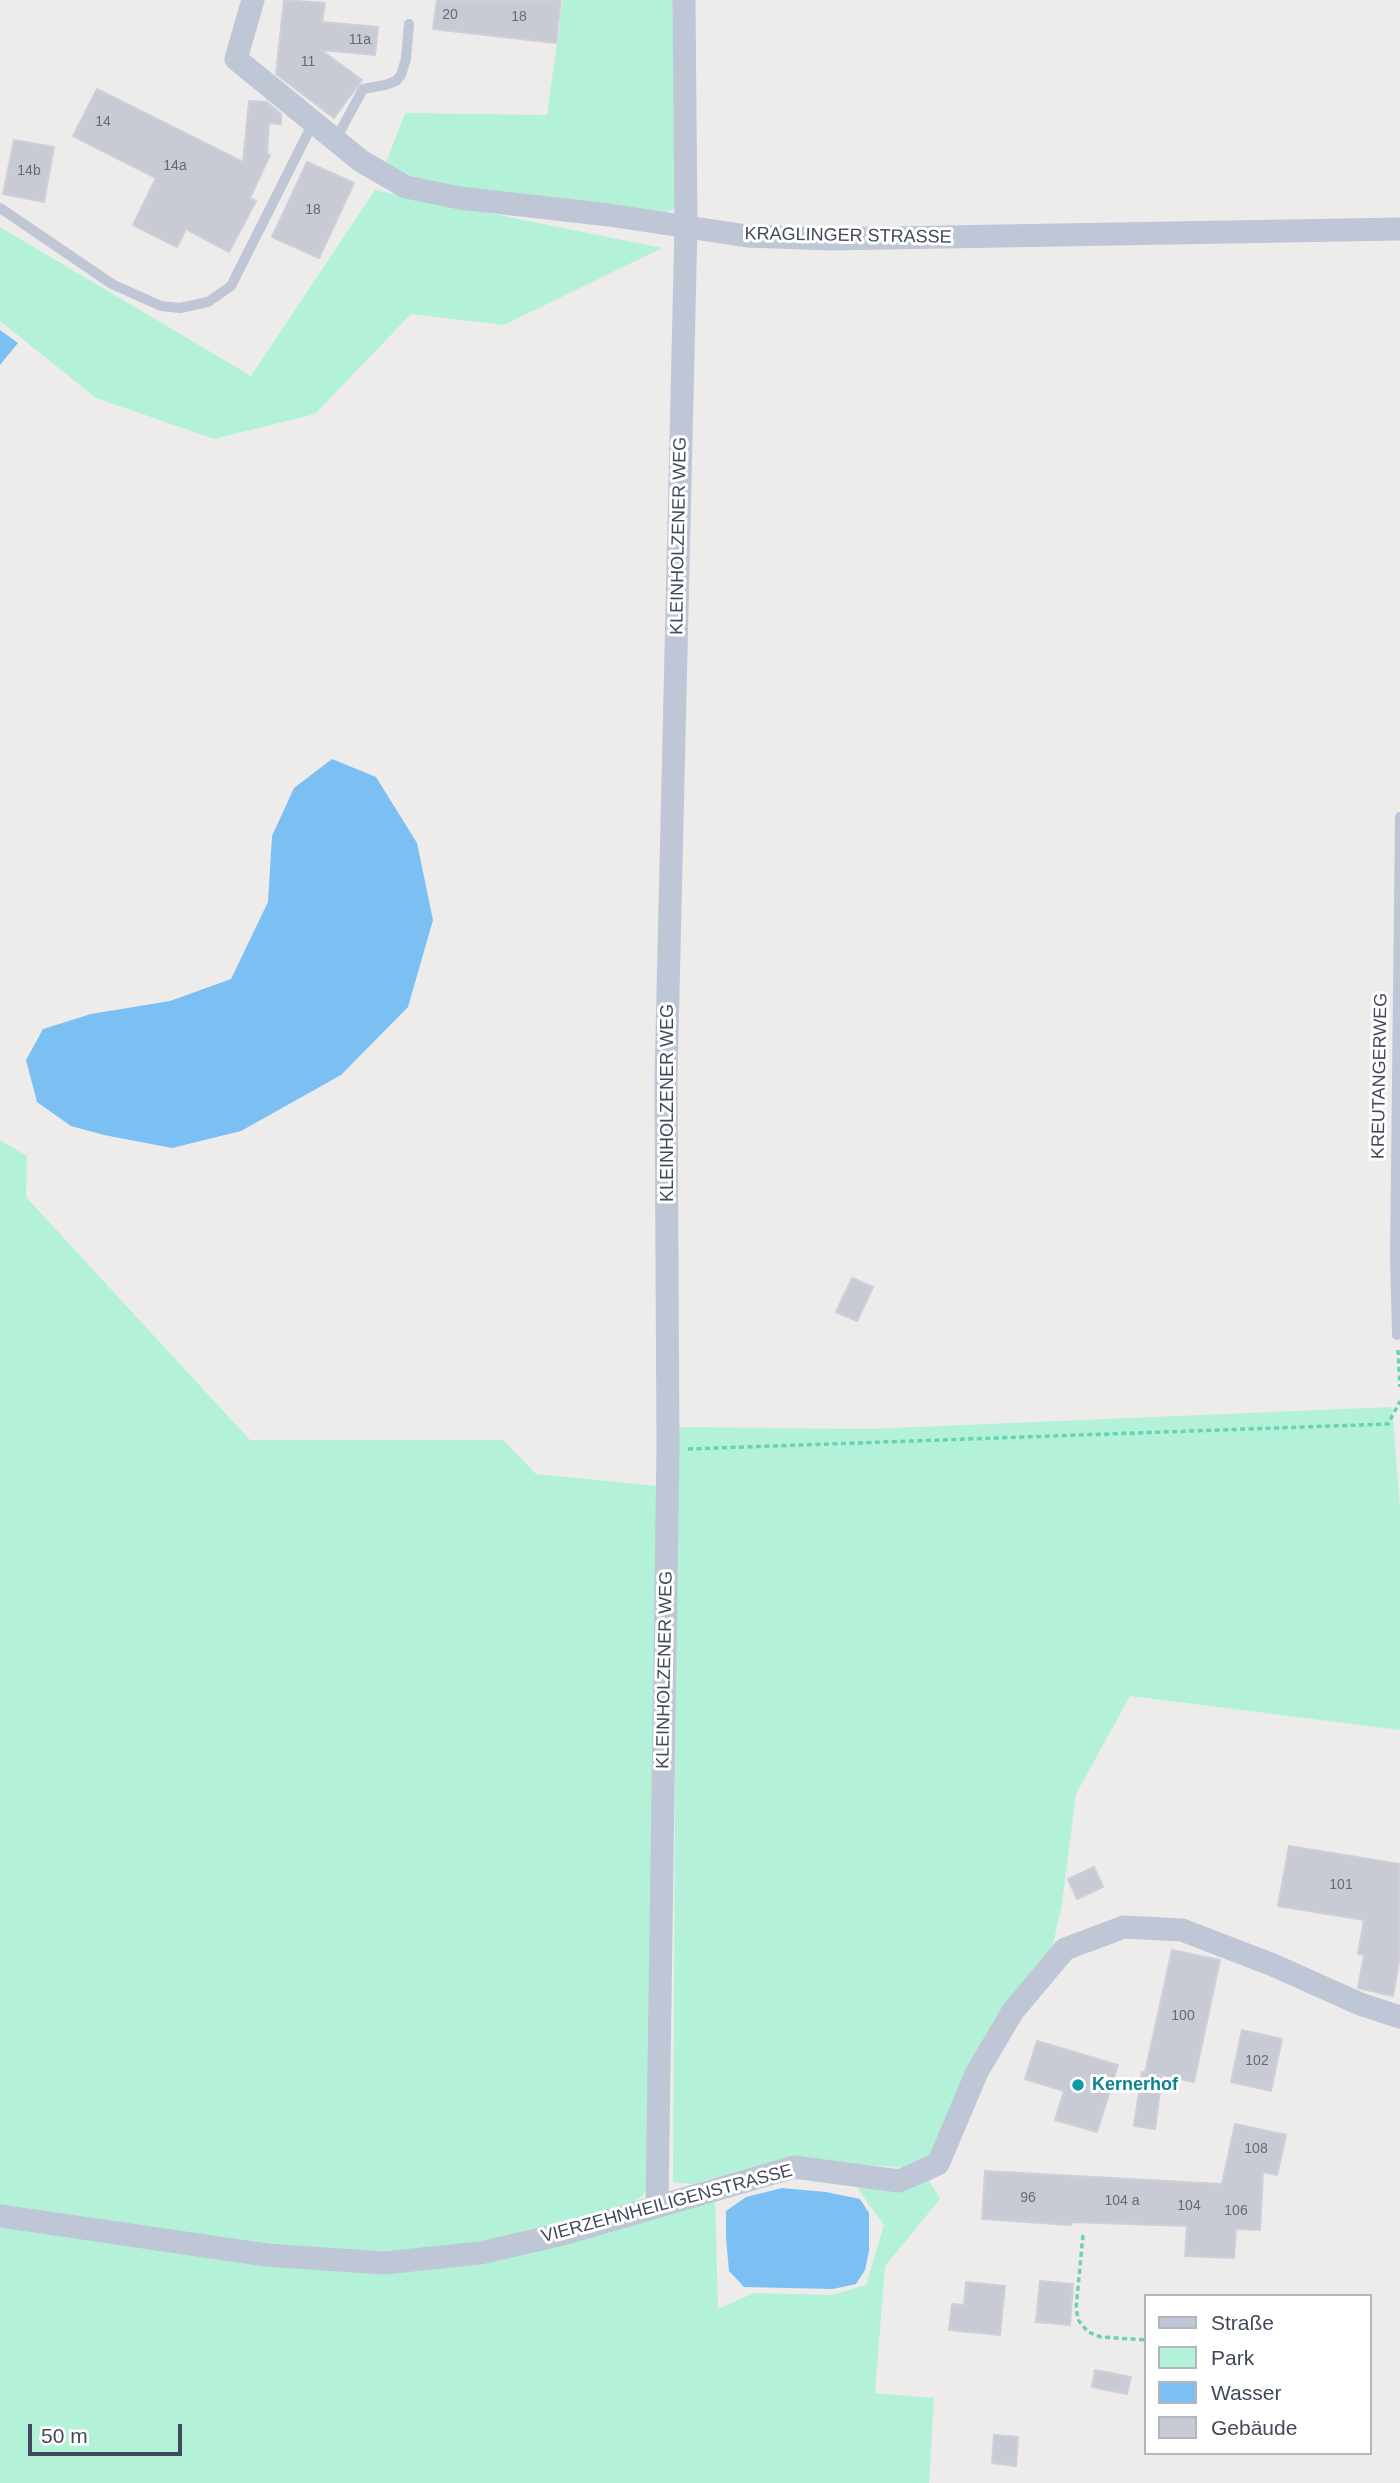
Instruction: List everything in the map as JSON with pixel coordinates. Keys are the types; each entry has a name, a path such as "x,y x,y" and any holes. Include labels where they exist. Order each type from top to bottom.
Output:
{"street":[{"name":"KRAGLINGER STRASSE","path":"253,0 236,59 361,161 406,187 460,198 747,236 830,239 1400,229"},
{"name":"KLEINHOLZENER WEG","path":"657,2206 668,1449 666,1077 686,226 684,0"},
{"name":"VIERZEHNHEILIGENSTRASSE","path":"0,2216 266,2255 384,2263 480,2253 563,2234 794,2167 899,2181 938,2164 977,2072 1013,2011 1065,1949 1124,1927 1182,1930 1273,1965 1360,2004 1400,2017"}],"lane":[{"path":"335,141 363,89 385,85 401,75 406,60 409,24"},
{"path":"0,208 112,284 161,306 180,308 208,302 231,286 313,123"},
{"name":"KREUTANGERWEG","path":"1397,1335 1395,1257 1400,817"}],"path":[{"path":"1397,1335 1400,1387"},
{"path":"668,1449 1388,1424 1400,1401"},
{"path":"1083,2235 1076,2309 1079,2321 1088,2332 1101,2337 1144,2340"}],"green space":[{"path":"563,0 683,0 678,194 674,209 663,213 463,194 384,168 405,113 547,115"},
{"path":"375,190 662,248 504,325 411,314 315,414 214,439 96,398 0,321 0,227 251,376"},
{"path":"0,1140 27,1156 26,1197 250,1440 503,1440 536,1474 657,1486 648,2184 643,2196 621,2209 464,2247 401,2252 330,2251 234,2243 0,2209"},
{"path":"1392,1407 1400,1508 1400,1730 1130,1696 1076,1794 1062,1903 1052,1949 935,2156 919,2168 861,2165 812,2158 757,2166 692,2184 673,2182 677,1427 869,1429"},
{"path":"927,2177 940,2199 885,2266 875,2393 934,2398 929,2483 0,2483 0,2223 339,2271 715,2196 718,2309 754,2293 832,2295 866,2285 884,2225 853,2182"}],"water":[{"path":"0,330 18,343 0,365"},
{"path":"332,759 376,777 417,843 433,920 408,1007 341,1075 241,1131 172,1148 71,1126 37,1102 26,1060 43,1029 91,1014 170,1001 231,979 268,902 272,836 294,788"},
{"path":"782,2188 826,2192 860,2199 869,2213 869,2251 865,2270 856,2284 833,2289 744,2287 729,2271 726,2211 746,2197"}],"building":[{"path":"284,0 325,3 322,22 378,27 375,55 321,50 362,80 334,118 276,74"},
{"path":"437,0 561,0 556,43 433,29"},
{"path":"97,89 243,162 249,101 267,102 281,114 281,124 269,123 267,154 270,155 250,198 256,201 229,252 186,229 177,247 133,225 156,178 73,136"},
{"path":"14,140 54,147 44,202 3,194"},
{"path":"307,162 354,183 319,258 272,237"},
{"path":"852,1278 873,1287 857,1321 836,1312"},
{"path":"1289,1846 1400,1864 1400,1955 1393,1996 1358,1988 1364,1955 1358,1954 1364,1920 1278,1906"},
{"path":"1094,1867 1103,1887 1077,1899 1068,1879"},
{"path":"1172,1950 1220,1960 1194,2082 1162,2075 1155,2129 1134,2126 1142,2072 1145,2073"},
{"path":"1242,2030 1282,2039 1271,2091 1231,2082"},
{"name":"Kernerhof","path":"1037,2041 1118,2065 1097,2132 1055,2120 1064,2091 1025,2079"},
{"path":"1235,2124 1286,2135 1277,2175 1263,2172 1260,2230 1236,2229 1234,2258 1185,2256 1187,2226 1071,2222 1071,2225 982,2219 985,2171 1222,2184"},
{"path":"1040,2281 1073,2284 1070,2325 1036,2322"},
{"path":"966,2282 1005,2286 1000,2335 949,2330 952,2304 964,2305"},
{"path":"1095,2370 1131,2377 1127,2394 1092,2387"},
{"path":"994,2435 1018,2437 1016,2466 992,2463"}],"place":[{"name":"Kernerhof","path":"1078,2085"}]}
